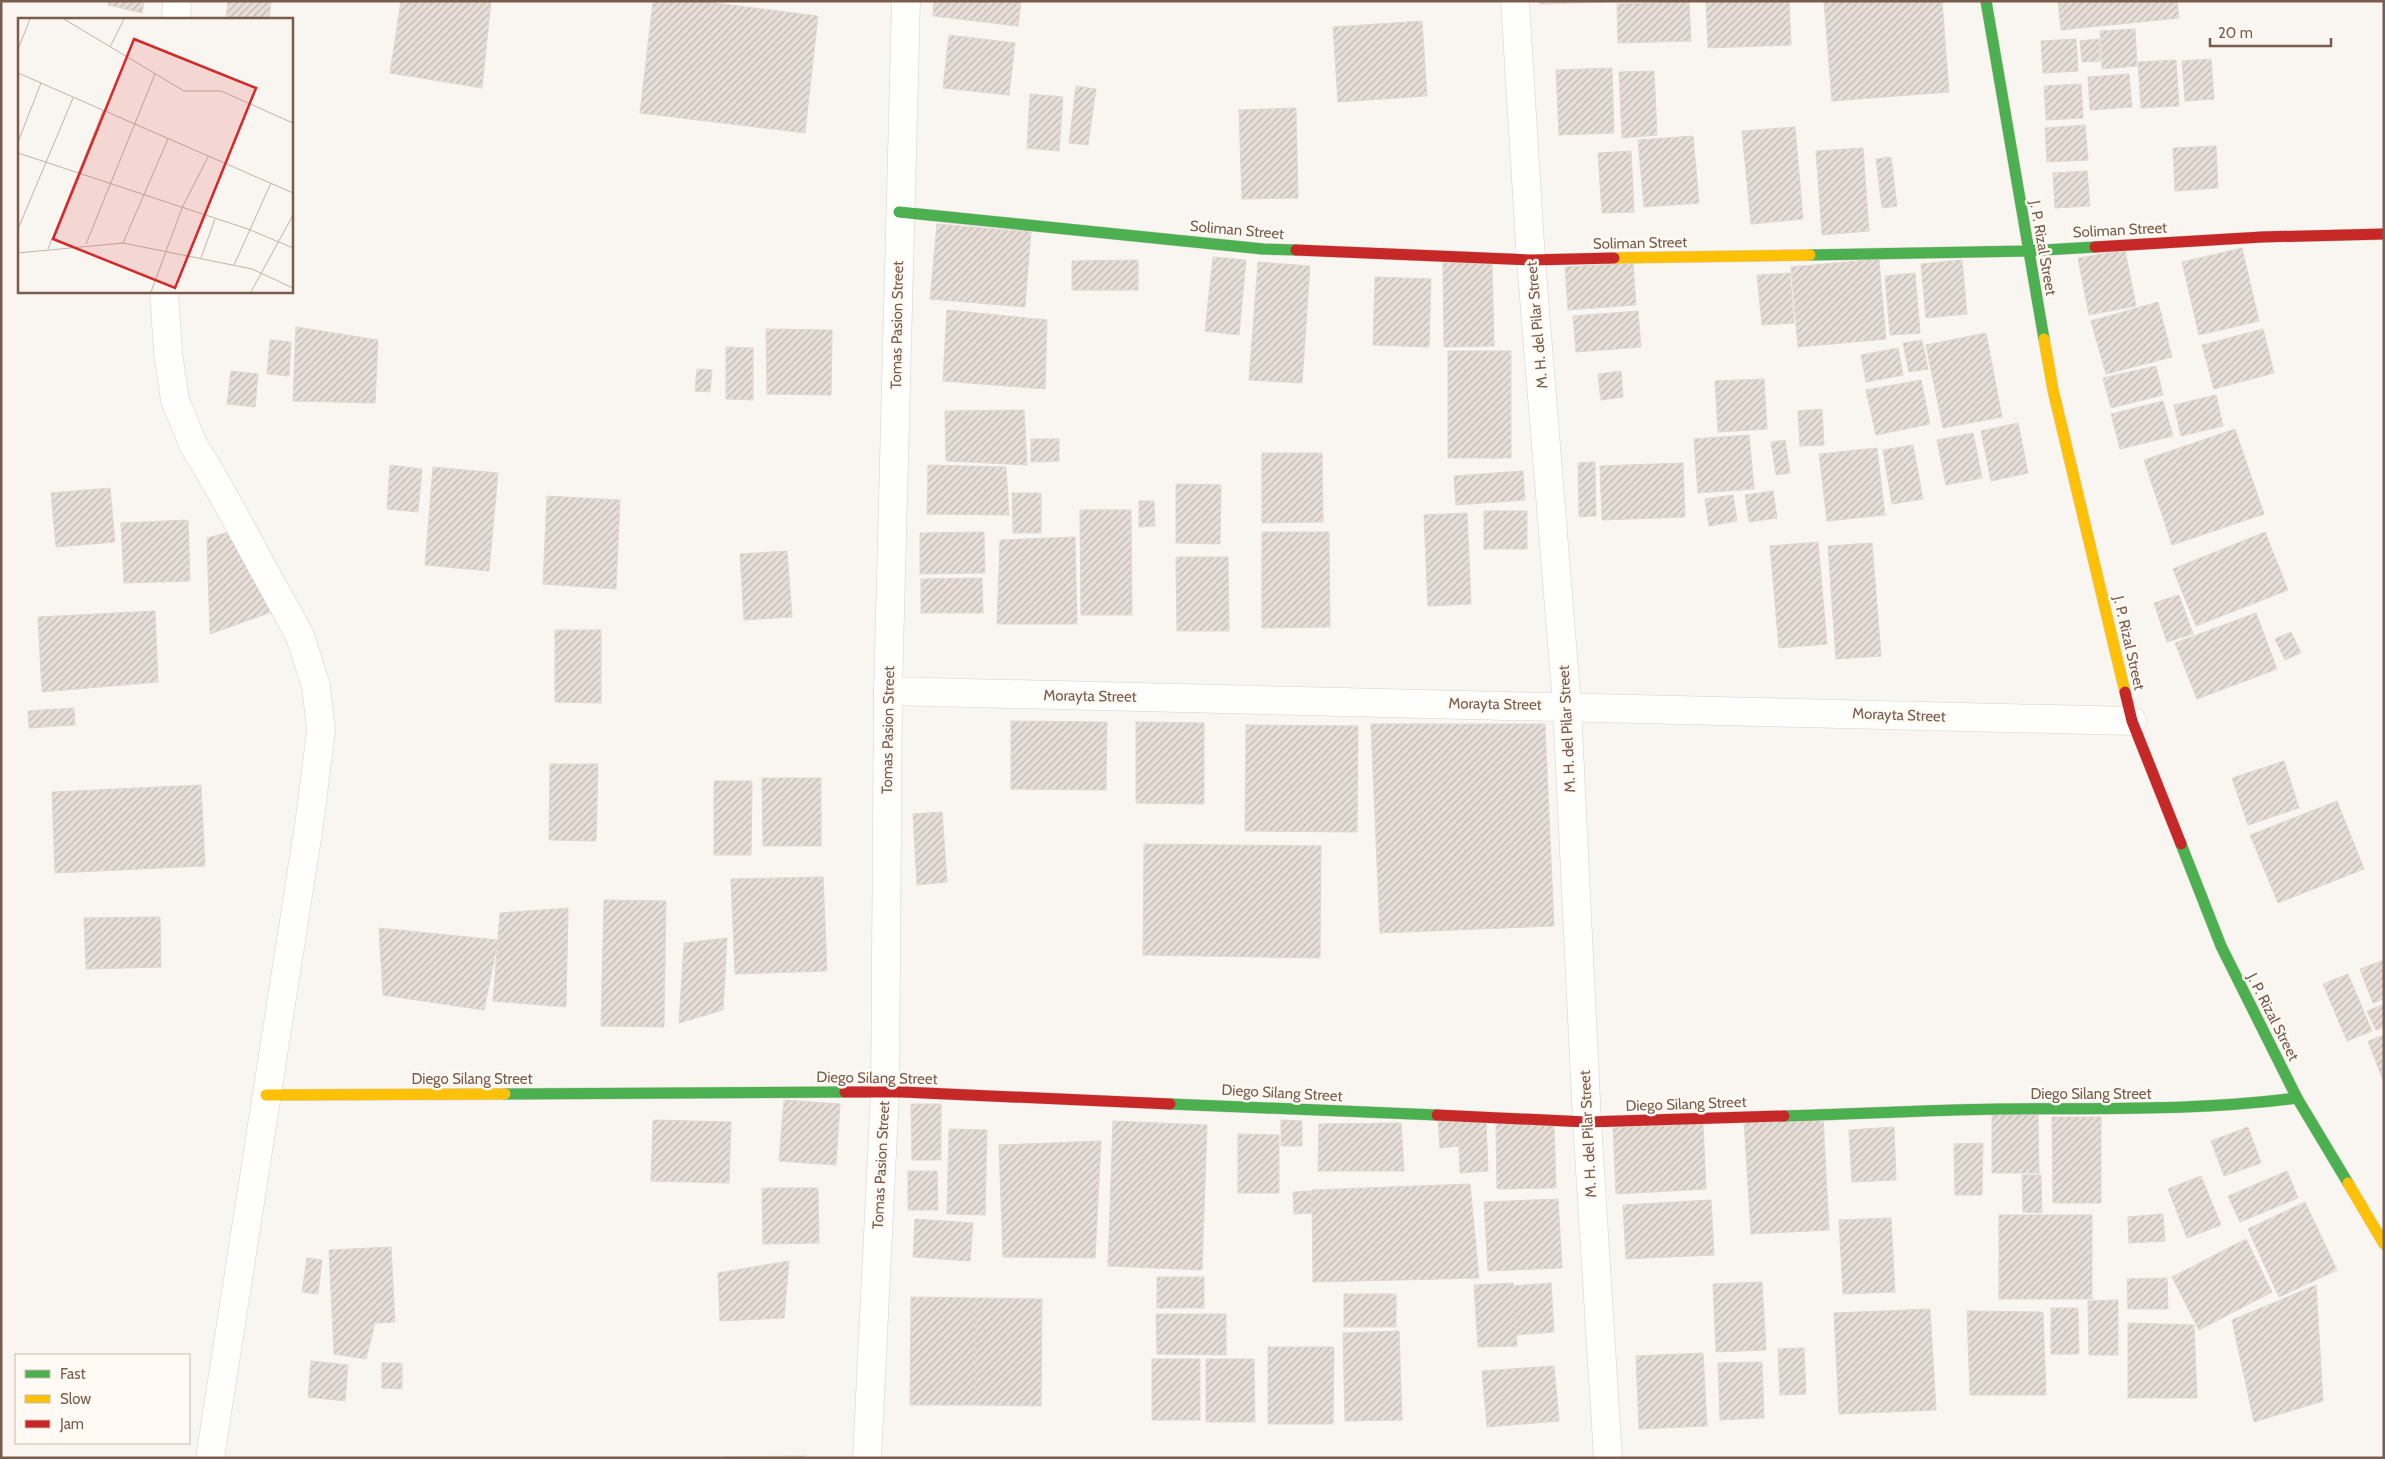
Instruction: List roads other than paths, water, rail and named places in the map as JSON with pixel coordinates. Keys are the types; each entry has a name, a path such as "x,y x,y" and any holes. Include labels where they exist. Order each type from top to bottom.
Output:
{"street":[{"path":"176,18 177,1"},
{"name":"Tomas Pasion Street","path":"866,1458 885,1092 888,690 906,1"},
{"name":"M. H. del Pilar Street","path":"1515,1 1531,260 1567,706 1587,1122 1608,1458"},
{"name":"J. P. Rizal Street","path":"1986,1 2027,251 2053,390 2132,721 2221,946 2297,1098 2384,1244"},
{"name":"Soliman Street","path":"899,212 1262,249 1531,260 2027,251 2262,237 2384,234"},
{"path":"164,292 168,353 175,400 192,444 218,486 300,636 316,686 321,730 309,825 210,1458"},
{"name":"Morayta Street","path":"888,690 2132,721"},
{"name":"Diego Silang Street","path":"266,1095 885,1092 1587,1122 2000,1109 2168,1109 2244,1105 2297,1098"}]}
